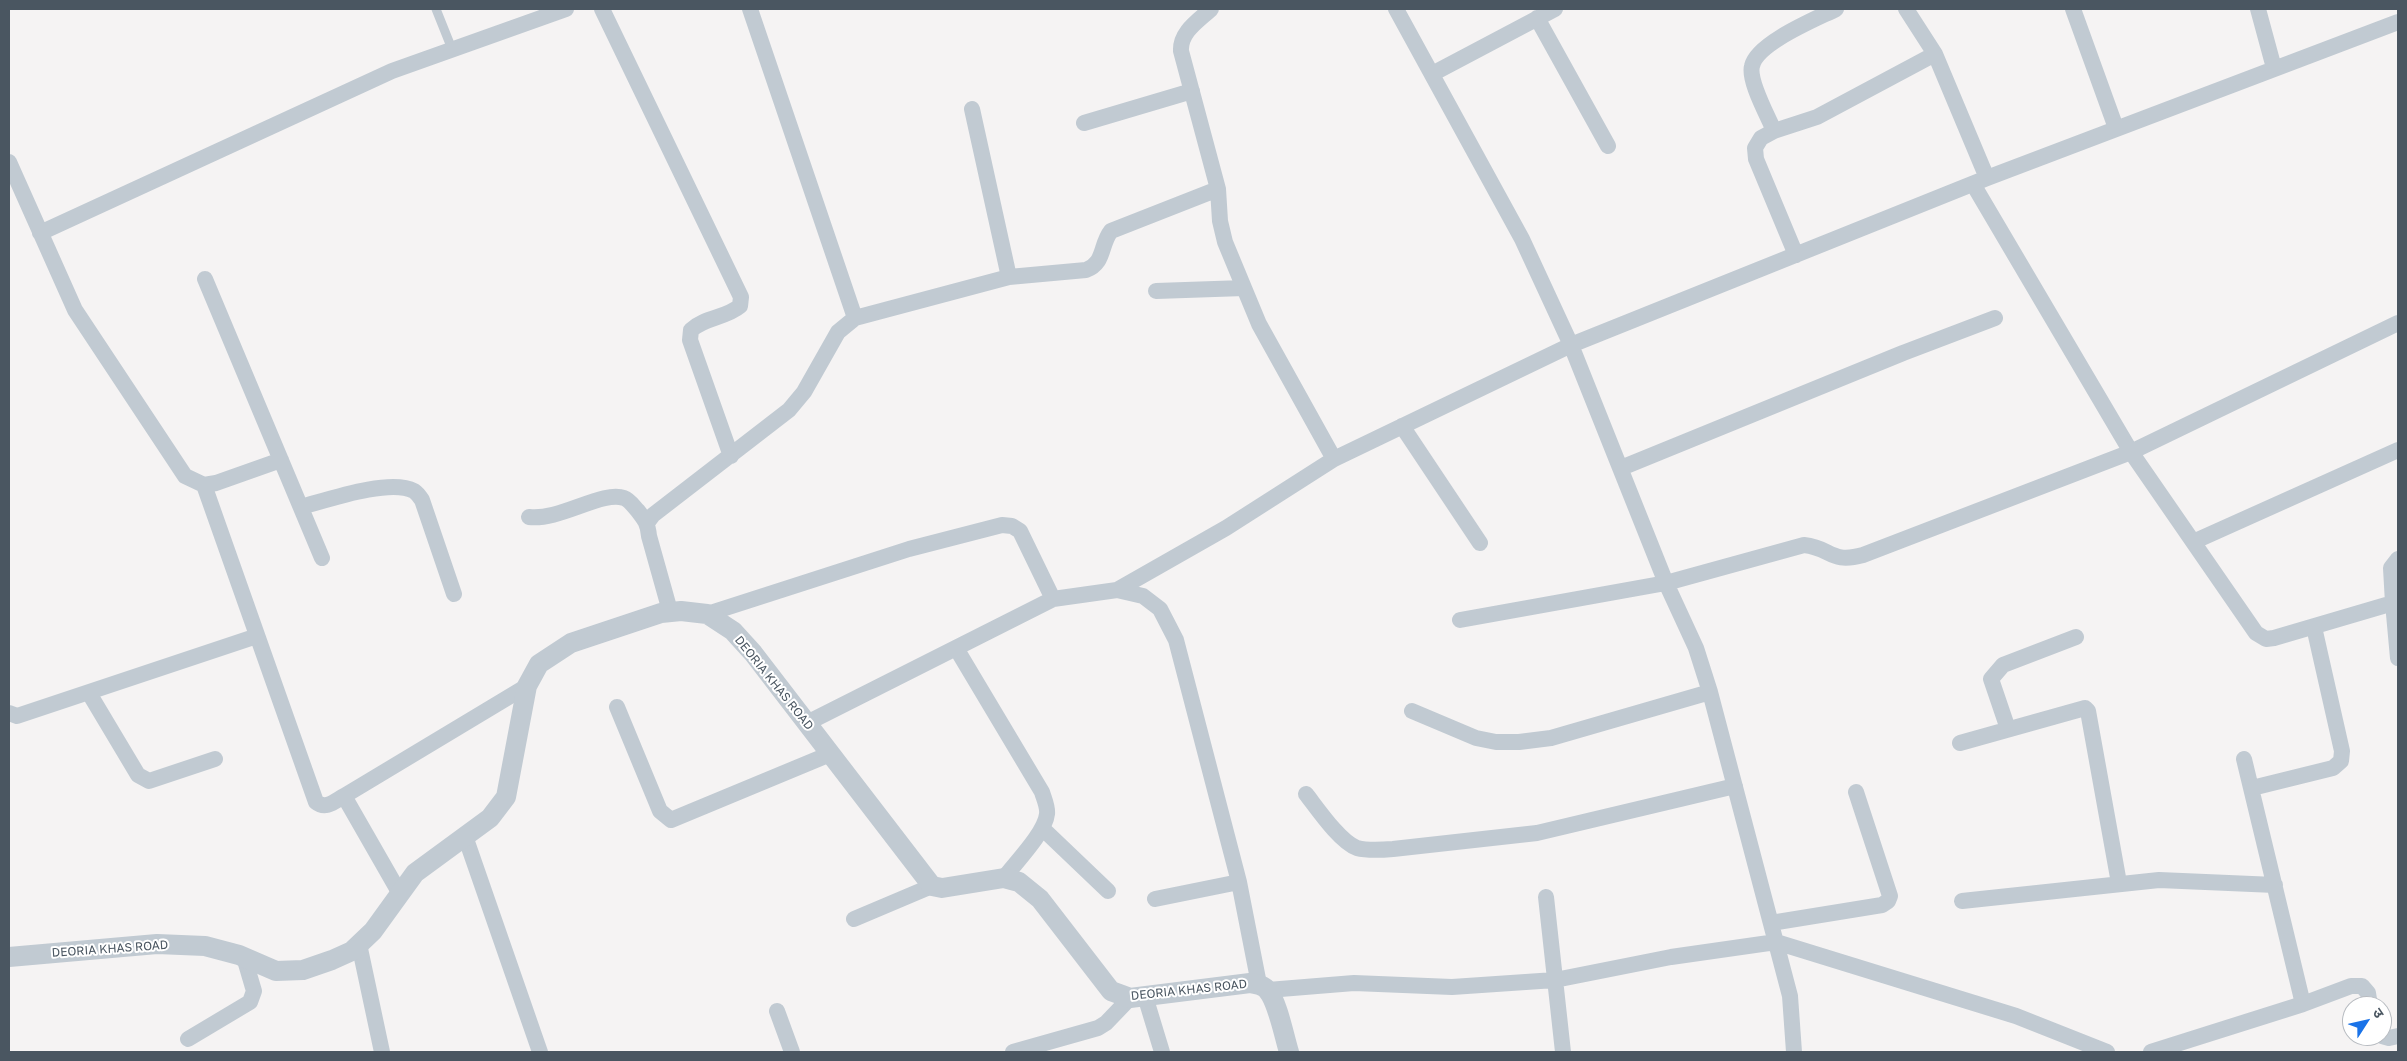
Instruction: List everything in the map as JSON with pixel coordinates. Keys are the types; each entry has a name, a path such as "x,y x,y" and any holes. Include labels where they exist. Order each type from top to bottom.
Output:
{"street":[{"path":"40,234 392,71 566,9"},
{"path":"602,9 741,297 740,306 733,312 698,323 691,330 690,340 731,456"},
{"path":"750,9 854,318"},
{"path":"1211,9 1186,33 1181,41 1218,189 1220,221 1225,242 1259,324 1334,459"},
{"path":"1396,9 1522,239 1571,344 1666,583 1696,648 1710,692 1790,996 1794,1052"},
{"path":"1432,74 1555,9"},
{"path":"1774,131 1752,79 1752,66 1758,55 1770,44 1836,9"},
{"path":"1906,9 1935,54 1980,181 2131,452 2260,637 2274,638 2393,603"},
{"path":"2073,9 2116,128"},
{"path":"2258,9 2274,68"},
{"path":"1537,18 1608,146"},
{"path":"1117,590 1226,528 1334,459 1571,344 2116,128 2398,22"},
{"path":"1796,255 1756,160 1755,148 1761,138 1774,131 1817,117 1935,54"},
{"path":"1084,123 1192,91"},
{"path":"972,109 1009,277"},
{"path":"9,162 40,234 82,322 185,476 204,484 216,483 281,460"},
{"path":"647,523 653,515 788,410 804,392 838,332 854,318 1009,277 1086,270 1095,267 1100,260 1105,239 1111,231 1218,189"},
{"path":"205,279 322,558"},
{"path":"1156,291 1244,288"},
{"path":"1621,468 1894,356 1995,318"},
{"path":"1460,620 1666,583 1804,545 1819,547 1838,558 1863,555 2131,452 2398,323"},
{"path":"1402,426 1480,543"},
{"path":"2193,542 2398,450"},
{"path":"204,484 316,802 326,806 527,686"},
{"path":"301,507 380,488 396,487 415,491 422,500 454,594"},
{"path":"529,517 549,518 611,497 624,498 632,504 647,523 670,612"},
{"path":"707,614 909,549 1002,525 1012,526 1020,532 1053,598"},
{"path":"2398,559 2391,568 2398,658"},
{"path":"807,723 1053,598 1117,590 1143,596 1160,609 1176,640 1239,882 1263,987 1289,1052"},
{"name":"DEORIA KHAS ROAD","path":"9,957 157,944 205,946 244,957 276,971 303,970 352,951 373,931 399,892 415,873 490,818 506,797 527,686 539,664 571,643 661,613 681,610 707,614 733,632 753,653 932,886"},
{"path":"2252,788 2333,768 2341,760 2342,751 2314,626"},
{"path":"9,714 17,716 257,636"},
{"path":"2008,729 1991,679 1995,671 2002,664 2076,637"},
{"path":"854,919 932,886 942,888 1004,878 1042,828 1047,815 1042,792 956,648"},
{"path":"1412,711 1476,738 1496,742 1519,742 1550,738 1710,692"},
{"path":"89,693 138,775 144,779 149,780 215,760"},
{"path":"617,707 660,811 671,820 830,754"},
{"path":"1960,743 2082,707 2088,711 2120,883"},
{"path":"2244,759 2303,1004"},
{"path":"1306,794 1345,840 1356,847 1370,850 1393,850 1537,833 1735,786"},
{"path":"1771,923 1882,905 1888,901 1890,896 1856,792"},
{"path":"344,796 399,892"},
{"path":"1042,828 1108,891"},
{"path":"465,836 540,1052"},
{"name":"DEORIA KHAS ROAD","path":"1004,878 1019,882 1030,889 1111,991 1138,997 1250,983 1263,987"},
{"path":"1962,902 2159,880 2275,885"},
{"path":"1155,899 1239,882"},
{"path":"1546,897 1563,1052"},
{"path":"1263,987 1354,983 1452,987 1555,980 1671,957 1776,942 2016,1016 2107,1052"},
{"path":"359,944 382,1052"},
{"path":"188,1039 250,1002 254,990 244,957"},
{"path":"2151,1052 2303,1004 2351,986 2362,986 2368,996"},
{"path":"1013,1052 1098,1028 1138,997 1162,1052"},
{"path":"777,1011 792,1052"}],"lane":[{"path":"436,9 452,49"}]}
